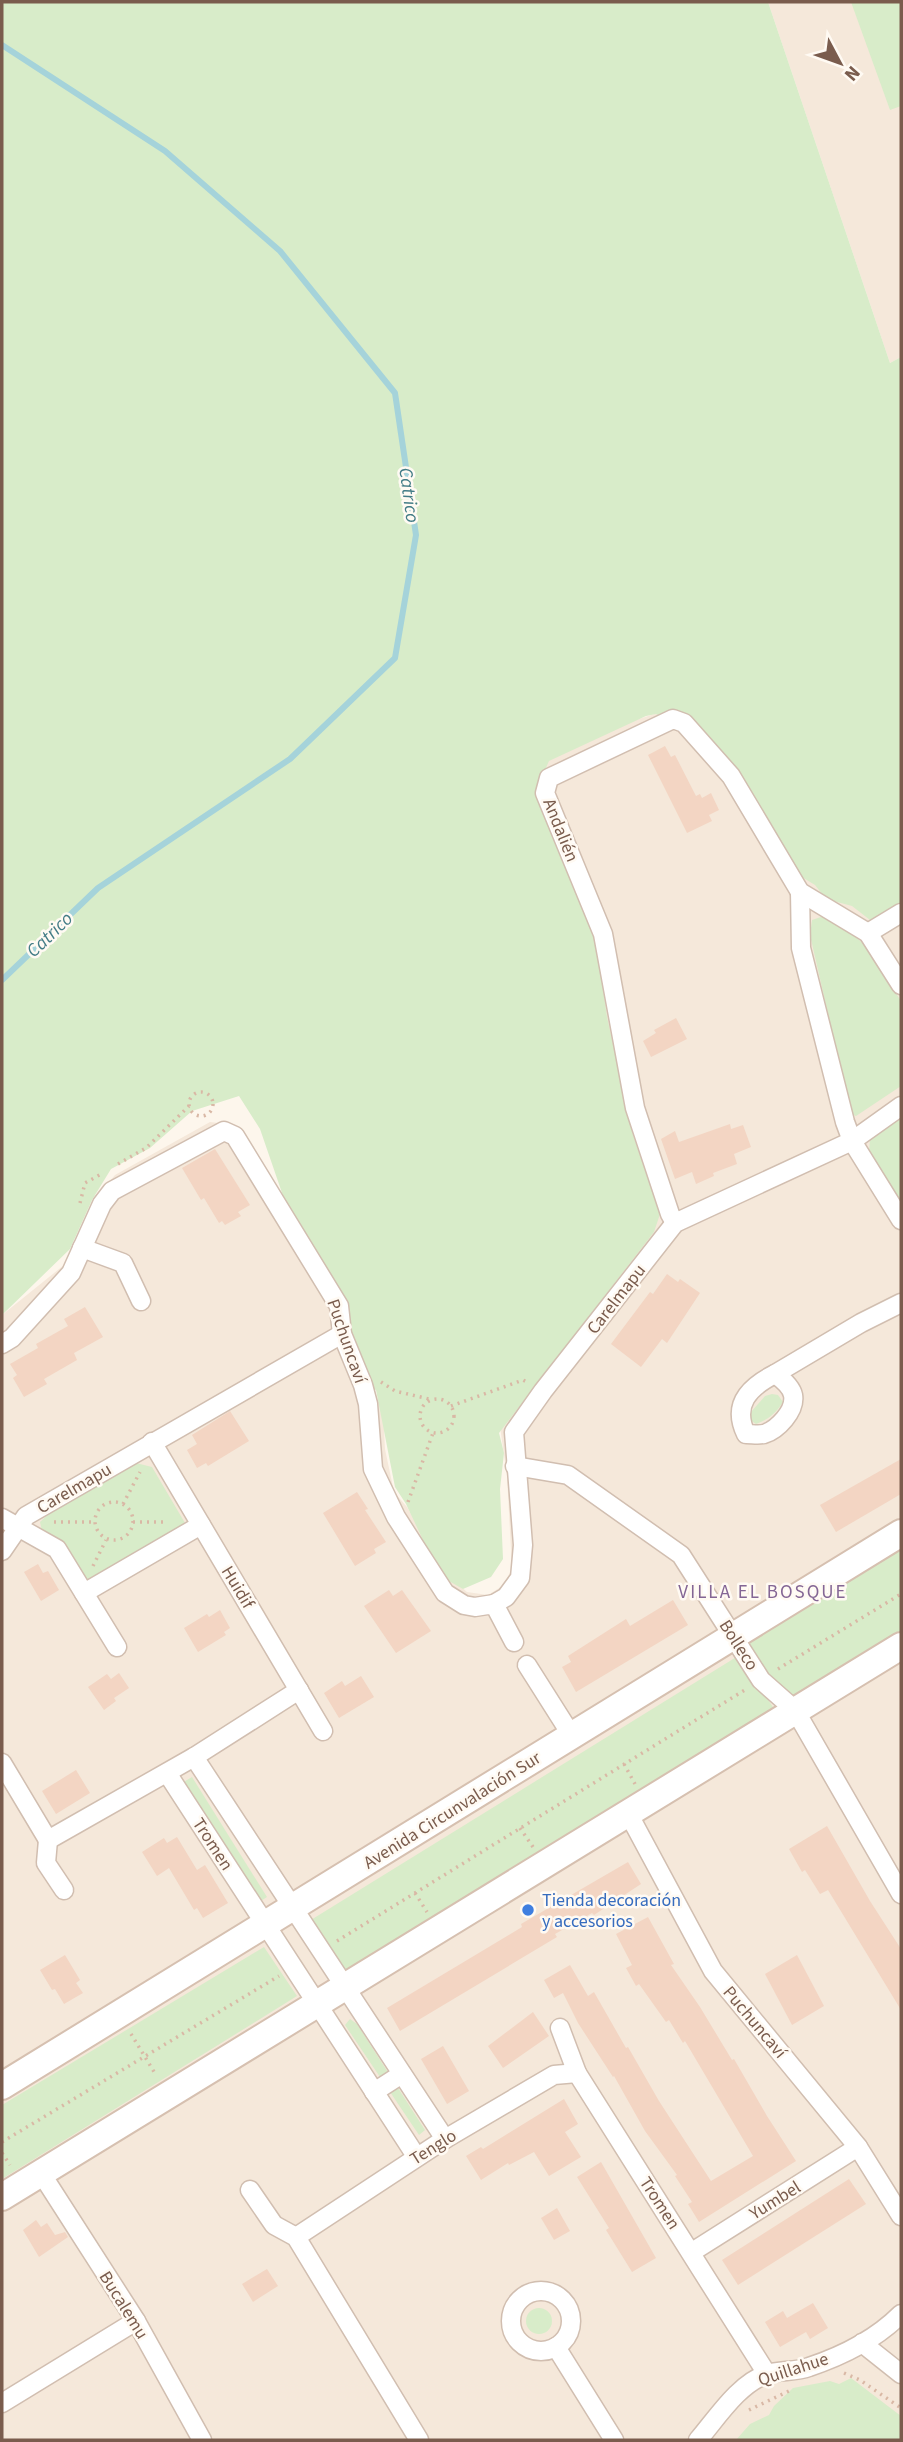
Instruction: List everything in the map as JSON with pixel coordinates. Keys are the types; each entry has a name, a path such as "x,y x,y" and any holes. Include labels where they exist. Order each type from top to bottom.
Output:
{"main road":[{"name":"Avenida Circunvalación Sur","path":"2,2086 901,1533"},
{"path":"2,2197 901,1646"}],"street":[{"name":"Andalién","path":"676,1223 670,1214 635,1108 603,934 545,793 549,778 673,719 684,723 731,776 800,892 868,933 901,985"},
{"name":"Andalién","path":"800,892 801,948 845,1122 852,1141 901,1220"},
{"path":"868,933 901,913"},
{"name":"Carelmapu","path":"494,1604 506,1597 520,1578 523,1545 514,1432 543,1391 676,1223 852,1141 901,1106"},
{"name":"Puchuncaví","path":"82,1248 102,1204 112,1191 224,1131 235,1136 339,1306 342,1334 363,1385 370,1424 373,1469 396,1517 445,1593 464,1605 475,1607 494,1604"},
{"path":"2,1344 12,1338 71,1273 82,1248 123,1263 141,1301"},
{"path":"775,1374 861,1323 901,1303"},
{"name":"Carelmapu","path":"2,1551 26,1516 342,1334"},
{"name":"Huidif","path":"152,1442 323,1731"},
{"name":"Bolleco","path":"515,1466 568,1475 681,1555 761,1680 795,1710 901,1894"},
{"path":"2,1518 57,1549 117,1647"},
{"path":"84,1593 201,1525"},
{"path":"494,1604 514,1642"},
{"path":"527,1665 572,1736"},
{"path":"48,1840 194,1757 299,1690"},
{"name":"Tromen","path":"194,1757 445,2139"},
{"path":"2,1763 48,1840 46,1863 64,1890"},
{"name":"Tromen","path":"167,1773 416,2156"},
{"name":"Puchuncaví","path":"628,1813 713,1971 858,2147 901,2217"},
{"name":"Tromen","path":"560,2028 577,2073 767,2374"},
{"name":"Tenglo","path":"296,2238 416,2156 554,2075 577,2073"},
{"path":"374,2092 402,2074"},
{"name":"Yumbel","path":"692,2252 858,2147"},
{"name":"Bucalemu","path":"41,2172 136,2321 202,2440"},
{"path":"250,2190 274,2225 296,2238 419,2440"},
{"name":"Quillahue","path":"698,2440 744,2387 767,2374 808,2368 862,2343 884,2331 901,2314"},
{"path":"2,2403 136,2321"},
{"path":"862,2343 901,2374"},
{"path":"556,2347 614,2440"}],"path":[{"path":"196,1092 208,1093 213,1100 211,1111 196,1115 189,1106 190,1098 196,1092"},
{"path":"363,1385 379,1380 395,1391 442,1400 451,1406 453,1412 452,1423 444,1431 433,1433 424,1427 420,1417 423,1406 431,1399"},
{"path":"451,1406 523,1380 543,1391"},
{"path":"396,1517 407,1507 433,1433"},
{"path":"105,1504 123,1504 133,1519 130,1532 120,1540 106,1540 96,1531 96,1512 105,1504"},
{"path":"321,1951 901,1594"},
{"path":"2,2142 293,1967"},
{"path":"119,2014 168,2095"},
{"path":"835,2368 860,2380 901,2408"},
{"path":"741,2414 800,2386"}],"shaded area":[{"path":"768,2 901,2 901,357 890,363"},
{"path":"676,707 901,900 901,2440 2,2440 2,1315 69,1261 99,1194 115,1175 210,1122 235,1125 344,1287 351,1343 383,1411 385,1449 394,1492 407,1507 446,1574 467,1592 488,1595 504,1585 512,1568 507,1476 500,1427 515,759"}],"green space":[{"path":"2,2 768,2 890,363 901,357 901,903 870,920 852,906 826,899 815,885 772,859 735,796 682,727 656,714 646,716 549,761 536,790 595,933 607,1017 633,1135 660,1214 654,1232 499,1433 504,1453 500,1489 503,1559 491,1577 463,1589 440,1576 406,1504 395,1487 376,1390 361,1384 342,1326 291,1219 260,1129 239,1096 192,1111 150,1148 111,1169 92,1200 70,1249 2,1315"},
{"path":"851,2 901,2 901,106 890,110"},
{"path":"824,916 844,924 865,946 901,1001 901,1086 856,1116 851,1114 810,935 812,920"},
{"path":"901,1114 901,1208 869,1154 870,1138"},
{"path":"778,1395 783,1402 777,1410 756,1424 750,1420 750,1413 765,1396"},
{"path":"136,1463 152,1467 185,1523 92,1580 84,1578 42,1531 40,1522 51,1512"},
{"path":"901,1549 901,1632 791,1700 766,1677 747,1644"},
{"path":"738,1656 775,1710 341,1975 306,1923"},
{"path":"192,1777 267,1897 256,1904 182,1783"},
{"path":"264,1947 297,1996 2,2179 2,2105"},
{"path":"350,2019 357,2024 425,2130 419,2135 345,2025"},
{"path":"539,2308 548,2312 552,2321 548,2330 539,2334 530,2330 526,2321 530,2312"},
{"path":"851,2378 901,2416 901,2440 736,2440 750,2424 769,2415 774,2406 793,2388 830,2381 839,2384"}],"building":[{"path":"665,746 671,757 675,755 696,796 700,794 702,798 711,793 719,810 709,815 712,821 687,833 648,755"},
{"path":"676,1018 687,1039 651,1057 643,1041 656,1033 654,1030"},
{"path":"730,1124 731,1129 743,1125 751,1147 734,1154 737,1164 713,1173 714,1176 696,1184 692,1172 675,1179 661,1139 675,1131 679,1142"},
{"path":"215,1149 250,1205 238,1212 241,1216 225,1225 222,1221 219,1223 204,1198 201,1200 182,1168"},
{"path":"667,1274 678,1282 680,1279 700,1293 667,1343 662,1339 641,1367 611,1344"},
{"path":"85,1307 103,1337 74,1353 77,1360 44,1379 47,1384 24,1397 13,1378 17,1375 10,1364 38,1348 36,1344 68,1326 64,1319"},
{"path":"230,1411 249,1441 208,1466 206,1463 197,1468 187,1450 197,1444 192,1435"},
{"path":"901,1459 901,1494 836,1532 820,1505"},
{"path":"357,1492 368,1509 365,1510 386,1542 374,1549 376,1553 355,1566 323,1513"},
{"path":"38,1564 43,1573 48,1571 59,1590 41,1601 24,1572"},
{"path":"389,1590 393,1596 402,1590 431,1631 396,1653 364,1606"},
{"path":"673,1600 688,1625 576,1692 562,1667 571,1662 568,1656 626,1619 630,1626"},
{"path":"220,1610 230,1628 224,1632 226,1635 198,1652 184,1628 207,1614 209,1617"},
{"path":"119,1673 129,1688 114,1698 116,1701 104,1710 88,1687 107,1674 111,1679"},
{"path":"361,1676 374,1697 339,1718 324,1693 342,1681 345,1686"},
{"path":"76,1770 90,1793 56,1814 42,1791"},
{"path":"827,1826 901,1949 901,2010 828,1890 820,1894 805,1870 802,1872 789,1849"},
{"path":"177,1837 197,1870 205,1865 228,1903 203,1918 197,1908 194,1910 169,1868 157,1876 142,1852 164,1838 167,1843"},
{"path":"628,1862 641,1884 400,2031 387,2008 522,1927 521,1924"},
{"path":"648,1917 674,1964 671,1965 732,2060 734,2059 796,2161 699,2222 688,2204 692,2202 675,2176 677,2175 645,2131 614,2076 578,2023 563,1993 554,1998 544,1980 570,1965 588,1996 594,1992 626,2048 628,2047 711,2181 753,2156 685,2041 683,2043 669,2020 666,2022 639,1984 636,1986 626,1968 632,1965 616,1934"},
{"path":"65,1955 80,1980 76,1983 83,1993 64,2004 40,1970"},
{"path":"797,1955 824,2006 792,2025 765,1974"},
{"path":"533,2012 549,2036 503,2068 488,2046"},
{"path":"443,2046 469,2091 447,2104 421,2059"},
{"path":"564,2099 578,2124 565,2132 581,2157 549,2176 534,2152 509,2165 508,2163 481,2180 466,2156 481,2147 483,2149"},
{"path":"601,2162 656,2258 632,2272 606,2230 609,2228 577,2177"},
{"path":"849,2179 866,2204 738,2285 722,2260"},
{"path":"557,2208 570,2231 554,2240 541,2218"},
{"path":"36,2220 41,2227 47,2223 55,2235 65,2232 68,2237 39,2257 23,2230"},
{"path":"267,2269 278,2286 253,2302 242,2284"},
{"path":"813,2303 828,2328 810,2339 806,2332 780,2347 765,2322 783,2311 787,2318"}],"waterway":[{"name":"Catrico","path":"2,45 165,151 280,251 395,393 416,535 395,658 290,759 98,888 2,980"}],"place":[{"name":"Tienda decoración y accesorios","path":"528,1910"}],"district":[{"name":"VILLA EL BOSQUE","path":"763,1591"}]}
